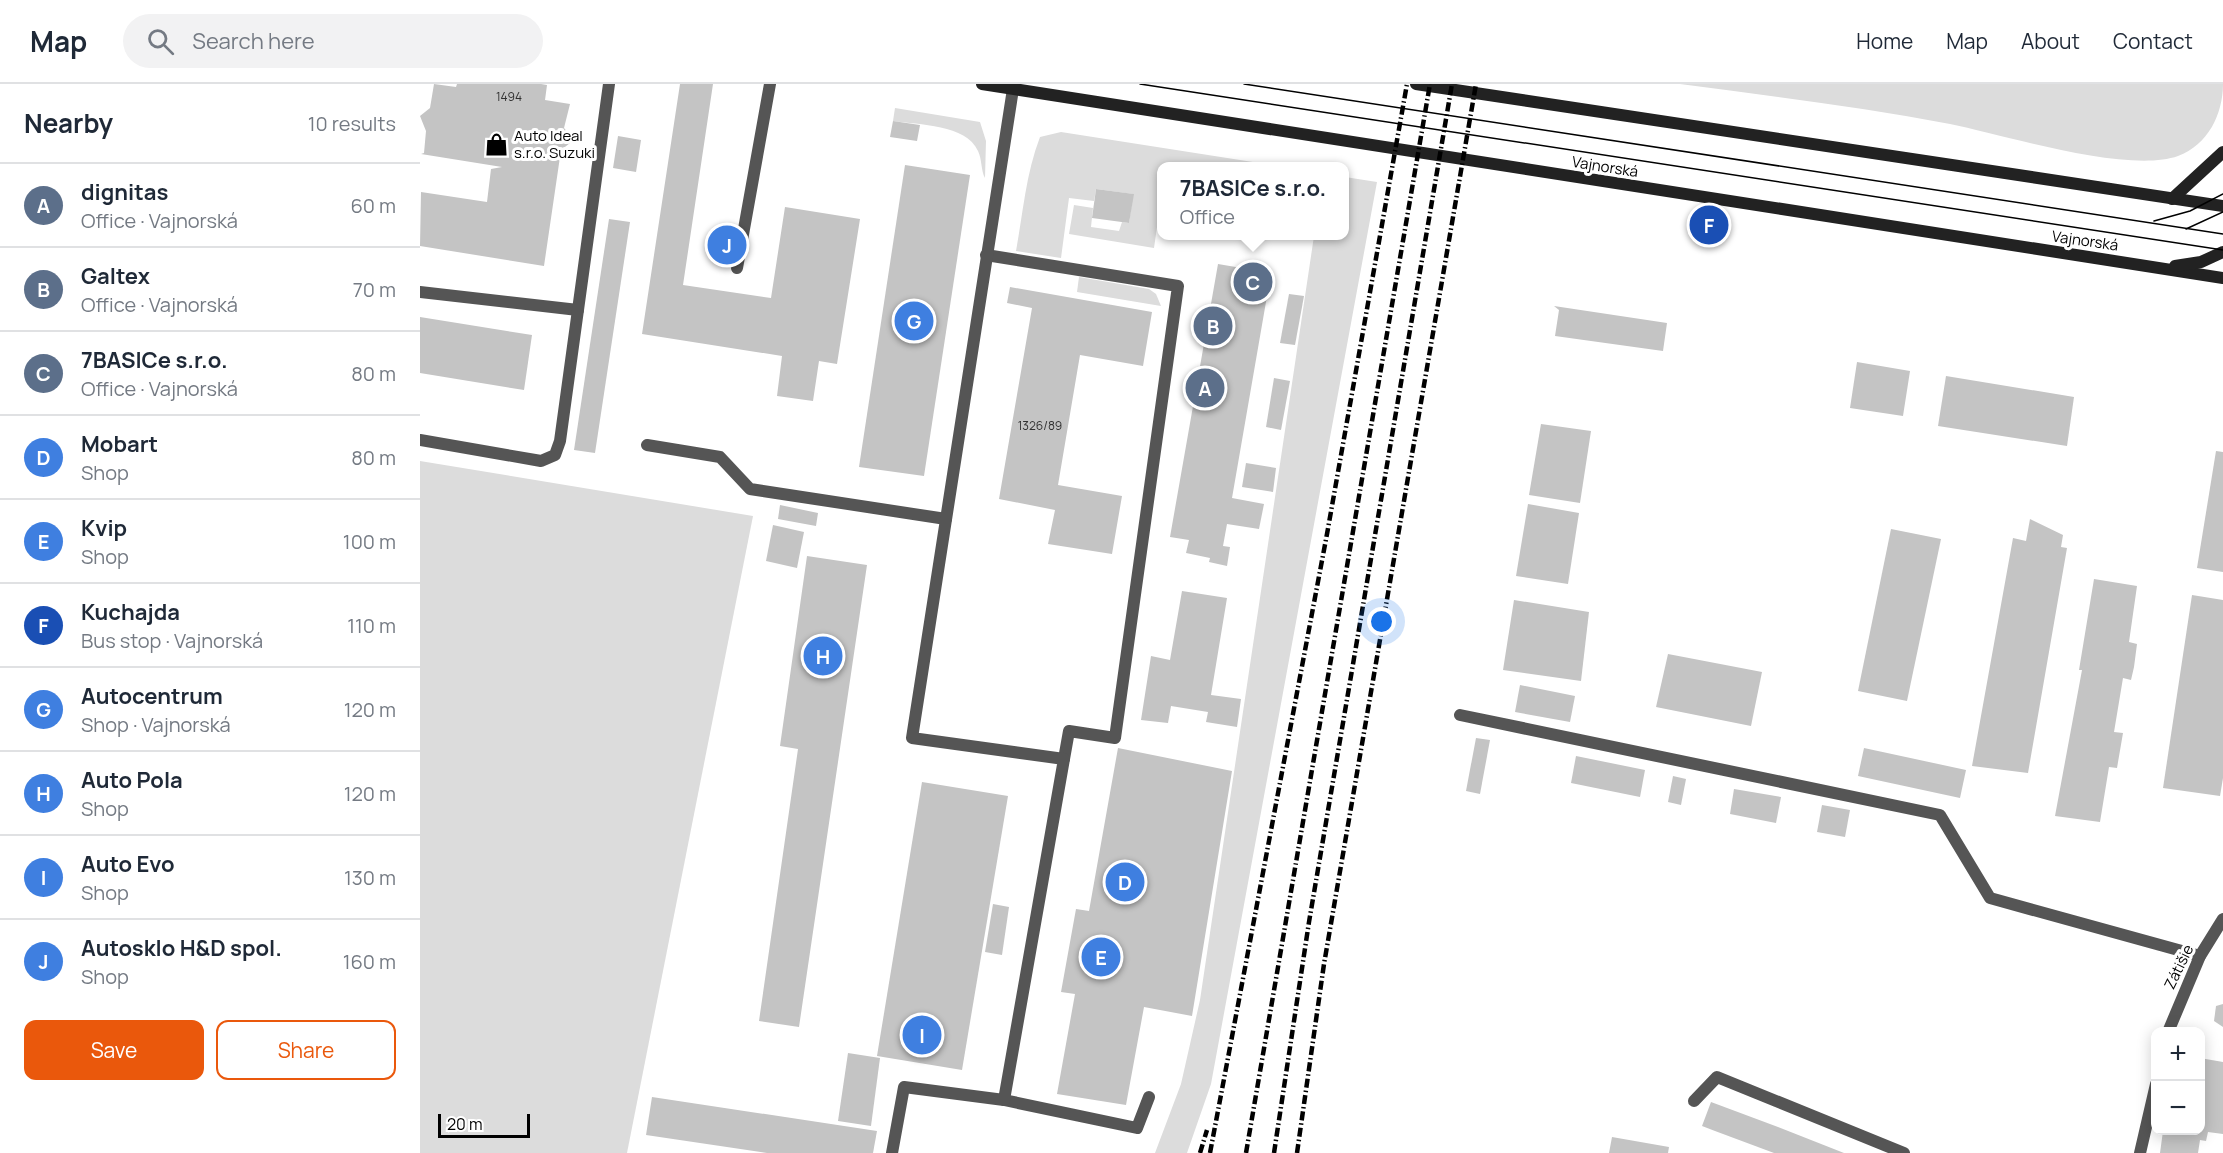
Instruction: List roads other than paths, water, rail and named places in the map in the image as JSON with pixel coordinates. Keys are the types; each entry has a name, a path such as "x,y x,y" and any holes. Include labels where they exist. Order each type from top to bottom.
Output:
{"main road":[{"name":"Vajnorská","path":"982,84 1885,227 2223,278"},
{"path":"1416,84 2223,206"},
{"path":"2172,199 2223,152"},
{"path":"2162,268 2201,262 2223,252"}],"street":[{"path":"420,440 541,461 555,455 560,441 609,84"},
{"path":"737,268 770,84"},
{"path":"1013,89 912,738 1064,759"},
{"path":"986,255 1178,286 1115,738 1069,731 1004,1100"},
{"path":"420,292 578,310"},
{"path":"647,444 720,457 750,489 946,519"},
{"path":"1460,715 1940,815 1990,898 2200,956"},
{"name":"Zátišie","path":"2170,1027 2200,956 2223,921"},
{"path":"1694,1101 1717,1077 1904,1153"},
{"path":"892,1153 904,1087 1004,1100 1137,1128 1149,1097"},
{"path":"2140,1153 2151,1106"}],"tram line":[{"path":"1140,84 2223,250"},
{"path":"1244,84 2223,234"},
{"path":"2154,221 2190,211 2223,194"},
{"path":"2186,229 2223,212"}],"railway":[{"path":"1210,1153 1327,534 1407,84"},
{"path":"1246,1153 1430,84"},
{"path":"1274,1153 1309,922 1452,84"},
{"path":"1297,1153 1324,964 1476,84"},
{"path":"1200,1153 1207,1130"}],"place":[{"name":"Auto Ideal s.r.o. Suzuki","path":"496,145"},
{"name":"Kuchajda","path":"1709,225"},
{"name":"Autosklo H&D spol.","path":"727,245"},
{"name":"7BASICe s.r.o.","path":"1253,282"},
{"name":"Autocentrum","path":"914,321"},
{"name":"Galtex","path":"1213,326"},
{"name":"dignitas","path":"1205,388"},
{"name":"Auto Pola","path":"823,656"},
{"name":"Mobart","path":"1125,882"},
{"name":"Kvip","path":"1101,957"},
{"name":"Auto Evo","path":"922,1035"}]}
